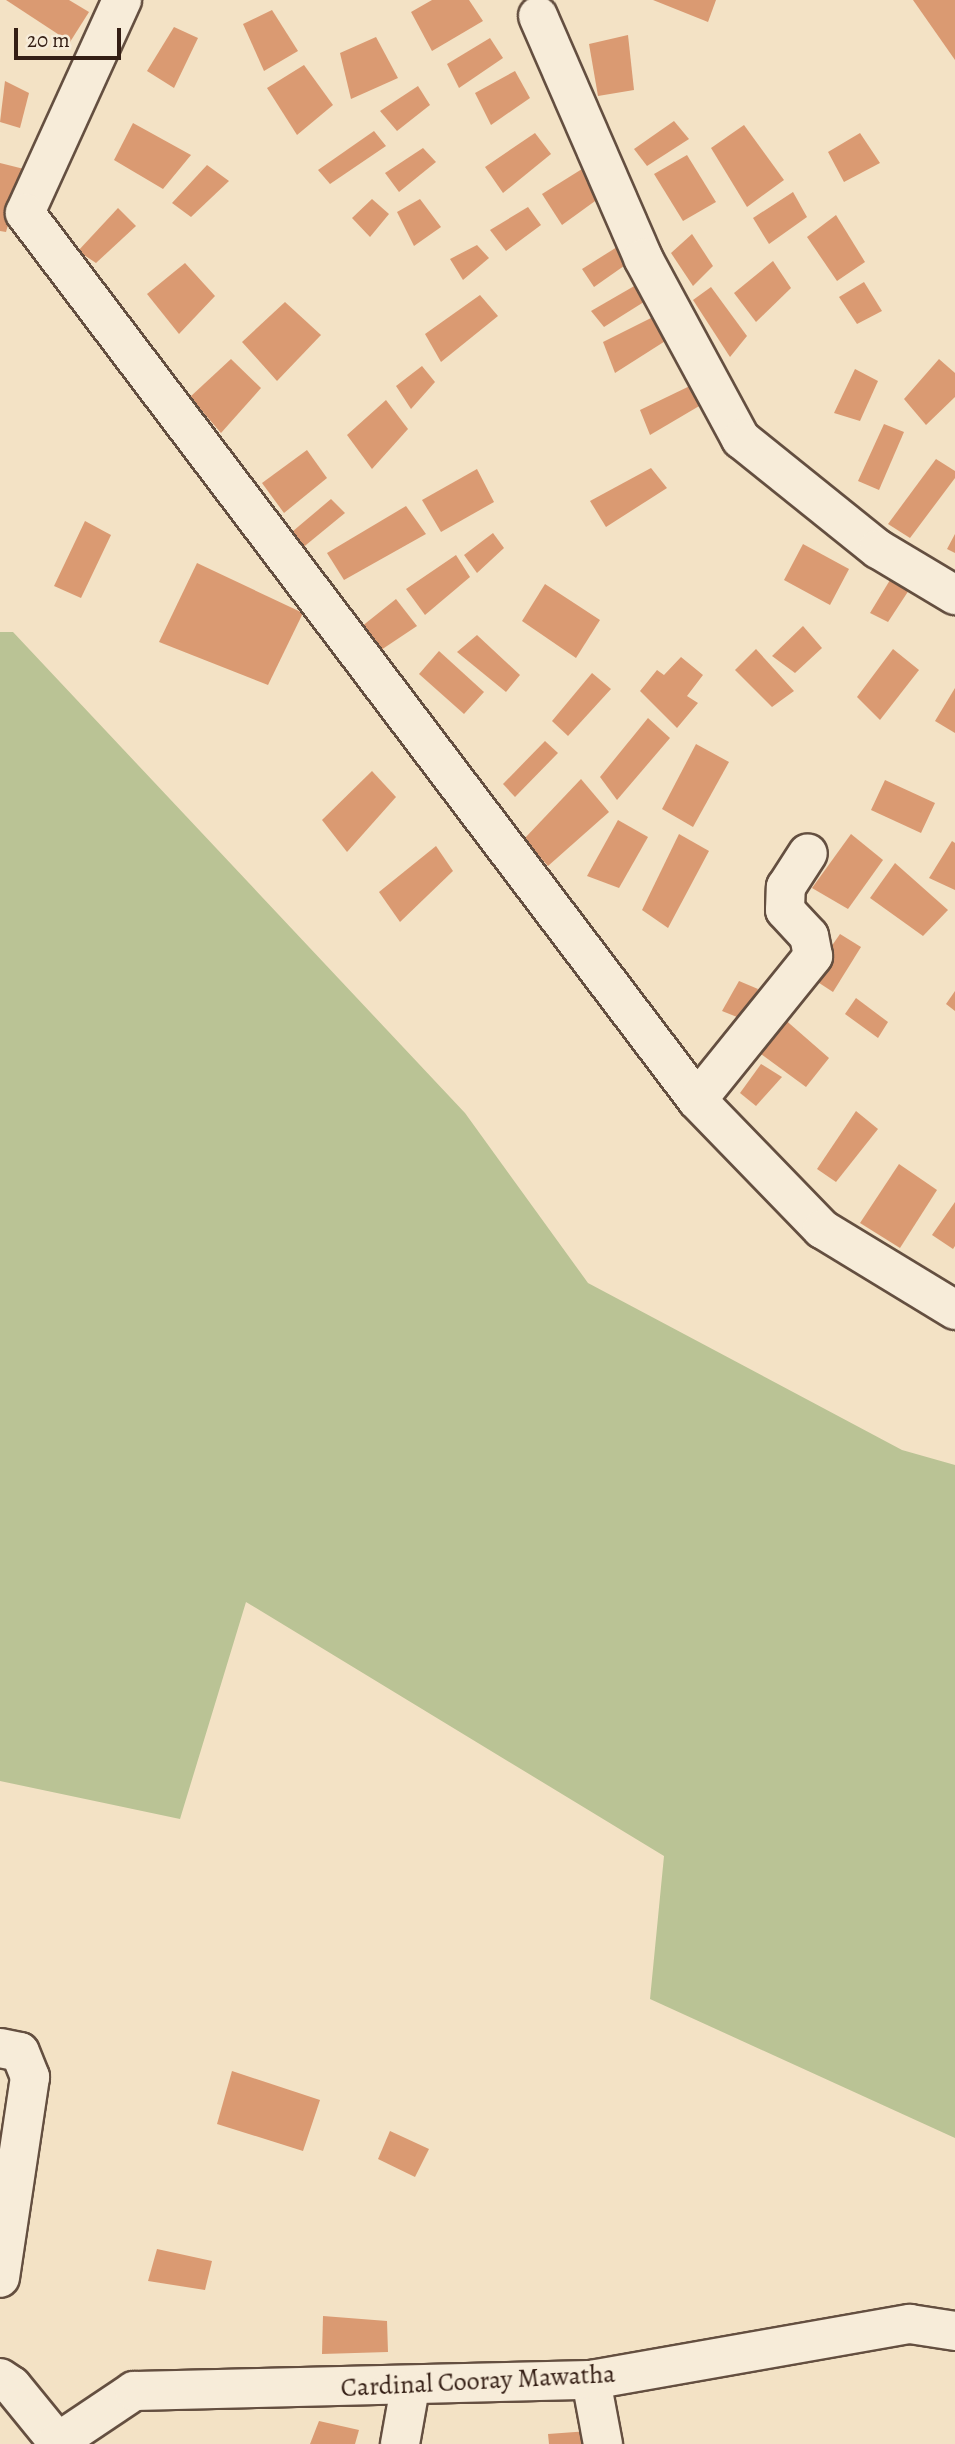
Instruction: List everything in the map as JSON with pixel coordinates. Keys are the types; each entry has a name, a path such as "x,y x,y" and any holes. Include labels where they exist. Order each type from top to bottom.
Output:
{"street":[{"path":"122,0 25,213 697,1100 822,1229 955,1310"},
{"path":"538,5 643,258 741,439 878,549 955,596"},
{"path":"697,1100 813,956 809,936 785,911 786,887 808,853"},
{"path":"0,2048 20,2052 30,2077 0,2278"},
{"name":"Cardinal Cooray Mawatha","path":"56,2442 134,2391 410,2388 591,2380 910,2324 955,2331"},
{"path":"0,2378 56,2442"},
{"path":"591,2380 603,2444"},
{"path":"400,2444 410,2388"}],"green space":[{"path":"0,632 13,632 465,1113 588,1283 902,1450 955,1465 955,2138 650,1999 664,1856 246,1602 180,1819 0,1781"}],"building":[{"path":"6,0 69,0 89,12 70,42"},
{"path":"432,0 469,0 483,21 432,51 411,12"},
{"path":"653,0 716,0 708,22"},
{"path":"913,0 955,0 955,60"},
{"path":"272,10 298,51 264,71 243,24"},
{"path":"174,27 198,38 174,88 147,71"},
{"path":"628,35 634,90 598,96 589,44"},
{"path":"376,37 398,78 351,99 340,53"},
{"path":"490,38 503,58 459,88 447,64"},
{"path":"304,65 333,105 297,135 267,88"},
{"path":"515,71 530,98 491,125 475,93"},
{"path":"5,81 29,93 20,128 0,122"},
{"path":"418,86 430,105 397,131 380,111"},
{"path":"674,121 689,139 647,166 634,149"},
{"path":"133,123 191,155 163,189 114,160"},
{"path":"744,125 784,180 747,207 711,148"},
{"path":"374,131 386,146 330,184 318,170"},
{"path":"535,133 551,154 503,193 485,167"},
{"path":"860,133 880,163 844,182 828,152"},
{"path":"423,148 436,162 399,192 385,173"},
{"path":"687,155 716,202 683,221 654,174"},
{"path":"0,163 24,169 6,232 0,231"},
{"path":"207,165 229,181 191,217 172,203"},
{"path":"582,169 602,196 562,225 542,194"},
{"path":"793,192 807,217 769,244 753,218"},
{"path":"372,199 389,214 370,237 352,218"},
{"path":"420,199 441,227 414,246 397,212"},
{"path":"528,207 541,225 506,251 490,230"},
{"path":"118,208 136,226 96,263 78,251"},
{"path":"836,215 865,262 837,281 807,237"},
{"path":"692,234 713,266 693,286 671,253"},
{"path":"477,245 489,258 463,280 450,259"},
{"path":"617,247 631,261 594,287 582,269"},
{"path":"773,261 791,288 756,322 734,293"},
{"path":"185,263 215,296 179,334 147,294"},
{"path":"864,282 882,311 857,324 839,297"},
{"path":"636,285 647,300 604,327 591,311"},
{"path":"711,287 747,336 730,357 693,300"},
{"path":"480,295 498,316 441,362 425,334"},
{"path":"285,302 321,335 277,381 242,342"},
{"path":"657,315 670,338 615,373 603,342"},
{"path":"231,359 261,388 221,433 190,397"},
{"path":"939,359 955,373 955,397 926,425 904,399"},
{"path":"422,366 435,382 411,409 396,386"},
{"path":"855,369 878,381 860,421 834,413"},
{"path":"696,383 706,402 650,435 640,410"},
{"path":"386,400 408,429 372,469 347,435"},
{"path":"884,424 904,432 879,490 858,481"},
{"path":"307,450 327,478 284,513 262,483"},
{"path":"936,459 955,471 955,478 910,538 888,524"},
{"path":"651,468 667,488 606,527 590,501"},
{"path":"477,469 494,502 441,532 422,500"},
{"path":"331,499 345,513 295,554 286,537"},
{"path":"406,506 426,534 344,580 327,553"},
{"path":"85,521 111,535 81,598 54,586"},
{"path":"493,533 504,548 477,573 464,555"},
{"path":"955,534 955,553 947,549"},
{"path":"803,544 849,569 830,605 784,580"},
{"path":"456,555 470,577 425,615 406,589"},
{"path":"197,563 303,613 268,685 159,642"},
{"path":"890,580 909,590 888,622 870,613"},
{"path":"545,584 600,620 576,658 522,621"},
{"path":"396,599 417,626 378,652 361,627"},
{"path":"803,626 822,648 795,673 772,656"},
{"path":"477,635 520,675 506,692 457,652"},
{"path":"756,649 794,691 772,707 735,670"},
{"path":"893,649 919,670 880,720 857,697"},
{"path":"439,651 484,692 464,714 419,674"},
{"path":"681,657 703,675 687,696 698,703 677,728 640,691 657,670 664,675"},
{"path":"592,673 611,689 568,736 552,721"},
{"path":"955,688 955,733 935,721"},
{"path":"648,718 670,738 617,800 600,777"},
{"path":"545,741 558,753 515,797 503,784"},
{"path":"696,744 729,762 693,827 662,809"},
{"path":"372,771 396,797 347,852 322,820"},
{"path":"581,779 609,812 548,866 524,839"},
{"path":"885,780 935,803 921,833 871,810"},
{"path":"618,820 648,837 619,888 587,876"},
{"path":"679,834 709,851 668,928 642,910"},
{"path":"851,834 883,860 848,909 812,888"},
{"path":"952,841 955,843 955,890 929,878"},
{"path":"436,846 453,871 400,922 379,892"},
{"path":"895,863 948,910 923,936 870,898"},
{"path":"840,934 861,947 833,992 810,977"},
{"path":"739,981 758,989 742,1019 722,1011"},
{"path":"955,991 955,1011 946,1004"},
{"path":"856,998 888,1022 878,1038 845,1014"},
{"path":"782,1017 829,1058 806,1087 757,1051"},
{"path":"761,1064 782,1077 756,1106 740,1093"},
{"path":"856,1111 878,1129 836,1182 817,1169"},
{"path":"899,1164 937,1190 900,1248 860,1223"},
{"path":"955,1202 955,1246 953,1249 932,1235"},
{"path":"232,2071 320,2100 303,2151 217,2124"},
{"path":"390,2131 429,2149 415,2177 378,2159"},
{"path":"157,2249 212,2261 205,2290 148,2281"},
{"path":"323,2316 387,2321 388,2352 322,2354"},
{"path":"319,2421 359,2430 355,2444 310,2444"},
{"path":"589,2431 591,2444 549,2444 548,2434"}]}
